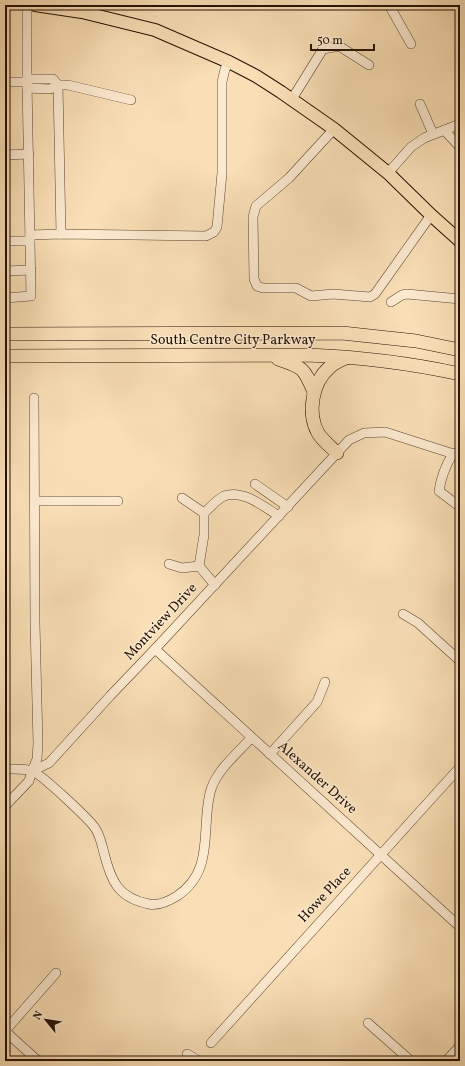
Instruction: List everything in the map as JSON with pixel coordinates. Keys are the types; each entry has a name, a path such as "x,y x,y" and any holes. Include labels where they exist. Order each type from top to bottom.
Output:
{"highway":[{"name":"South Centre City Parkway","path":"5,334 342,332 416,341 460,350"},
{"name":"South Centre City Parkway","path":"5,356 266,355 348,357 413,364 460,374"},
{"path":"266,355 298,366 304,371 314,392"},
{"path":"337,453 323,440 316,428 312,413 314,392 322,374 330,366 348,357"}],"main road":[{"path":"35,5 82,12 144,27 182,41 256,76 292,99 334,129 388,173 460,241"}],"street":[{"path":"5,298 31,296 27,5"},
{"path":"389,5 412,44"},
{"path":"292,99 323,49 339,46 369,64"},
{"path":"5,241 61,234 206,236 214,232 217,227 222,173 222,88 225,69 229,62"},
{"path":"5,82 27,83 53,79 58,85 61,234"},
{"path":"58,85 68,85 131,100"},
{"path":"420,104 433,134"},
{"path":"388,173 411,146 424,138 460,124"},
{"path":"334,129 289,178 256,206 252,217 254,279 257,286 262,288 296,288 311,296 333,294 370,297 375,294 431,215"},
{"path":"444,130 460,147"},
{"path":"5,155 29,154"},
{"path":"5,271 31,270"},
{"path":"391,302 402,295 407,294 460,299"},
{"path":"5,806 29,781 37,759 34,398"},
{"name":"Montview Drive","path":"32,770 49,762 349,440 364,433 385,432 456,455"},
{"path":"456,455 446,466 440,480 439,491 460,507"},
{"path":"255,484 288,507"},
{"path":"215,585 199,566 204,536 204,513 222,497 231,495 252,500 279,516"},
{"path":"182,498 204,513"},
{"path":"35,501 118,501"},
{"path":"169,564 182,568 199,566"},
{"path":"403,614 418,623 460,661"},
{"name":"Alexander Drive","path":"155,649 460,927"},
{"path":"270,754 317,702 325,682"},
{"path":"5,769 32,770 43,778 94,827 100,838 112,881 119,889 135,900 152,904 172,899 183,892 192,882 199,870 204,851 210,793 216,779 223,769 252,738"},
{"name":"Howe Place","path":"212,1043 291,953 381,856 460,767"},
{"path":"37,1061 5,1031 56,973"},
{"path":"368,1023 411,1061"},
{"path":"446,1061 460,1046"},
{"path":"187,1054 199,1061"}]}
